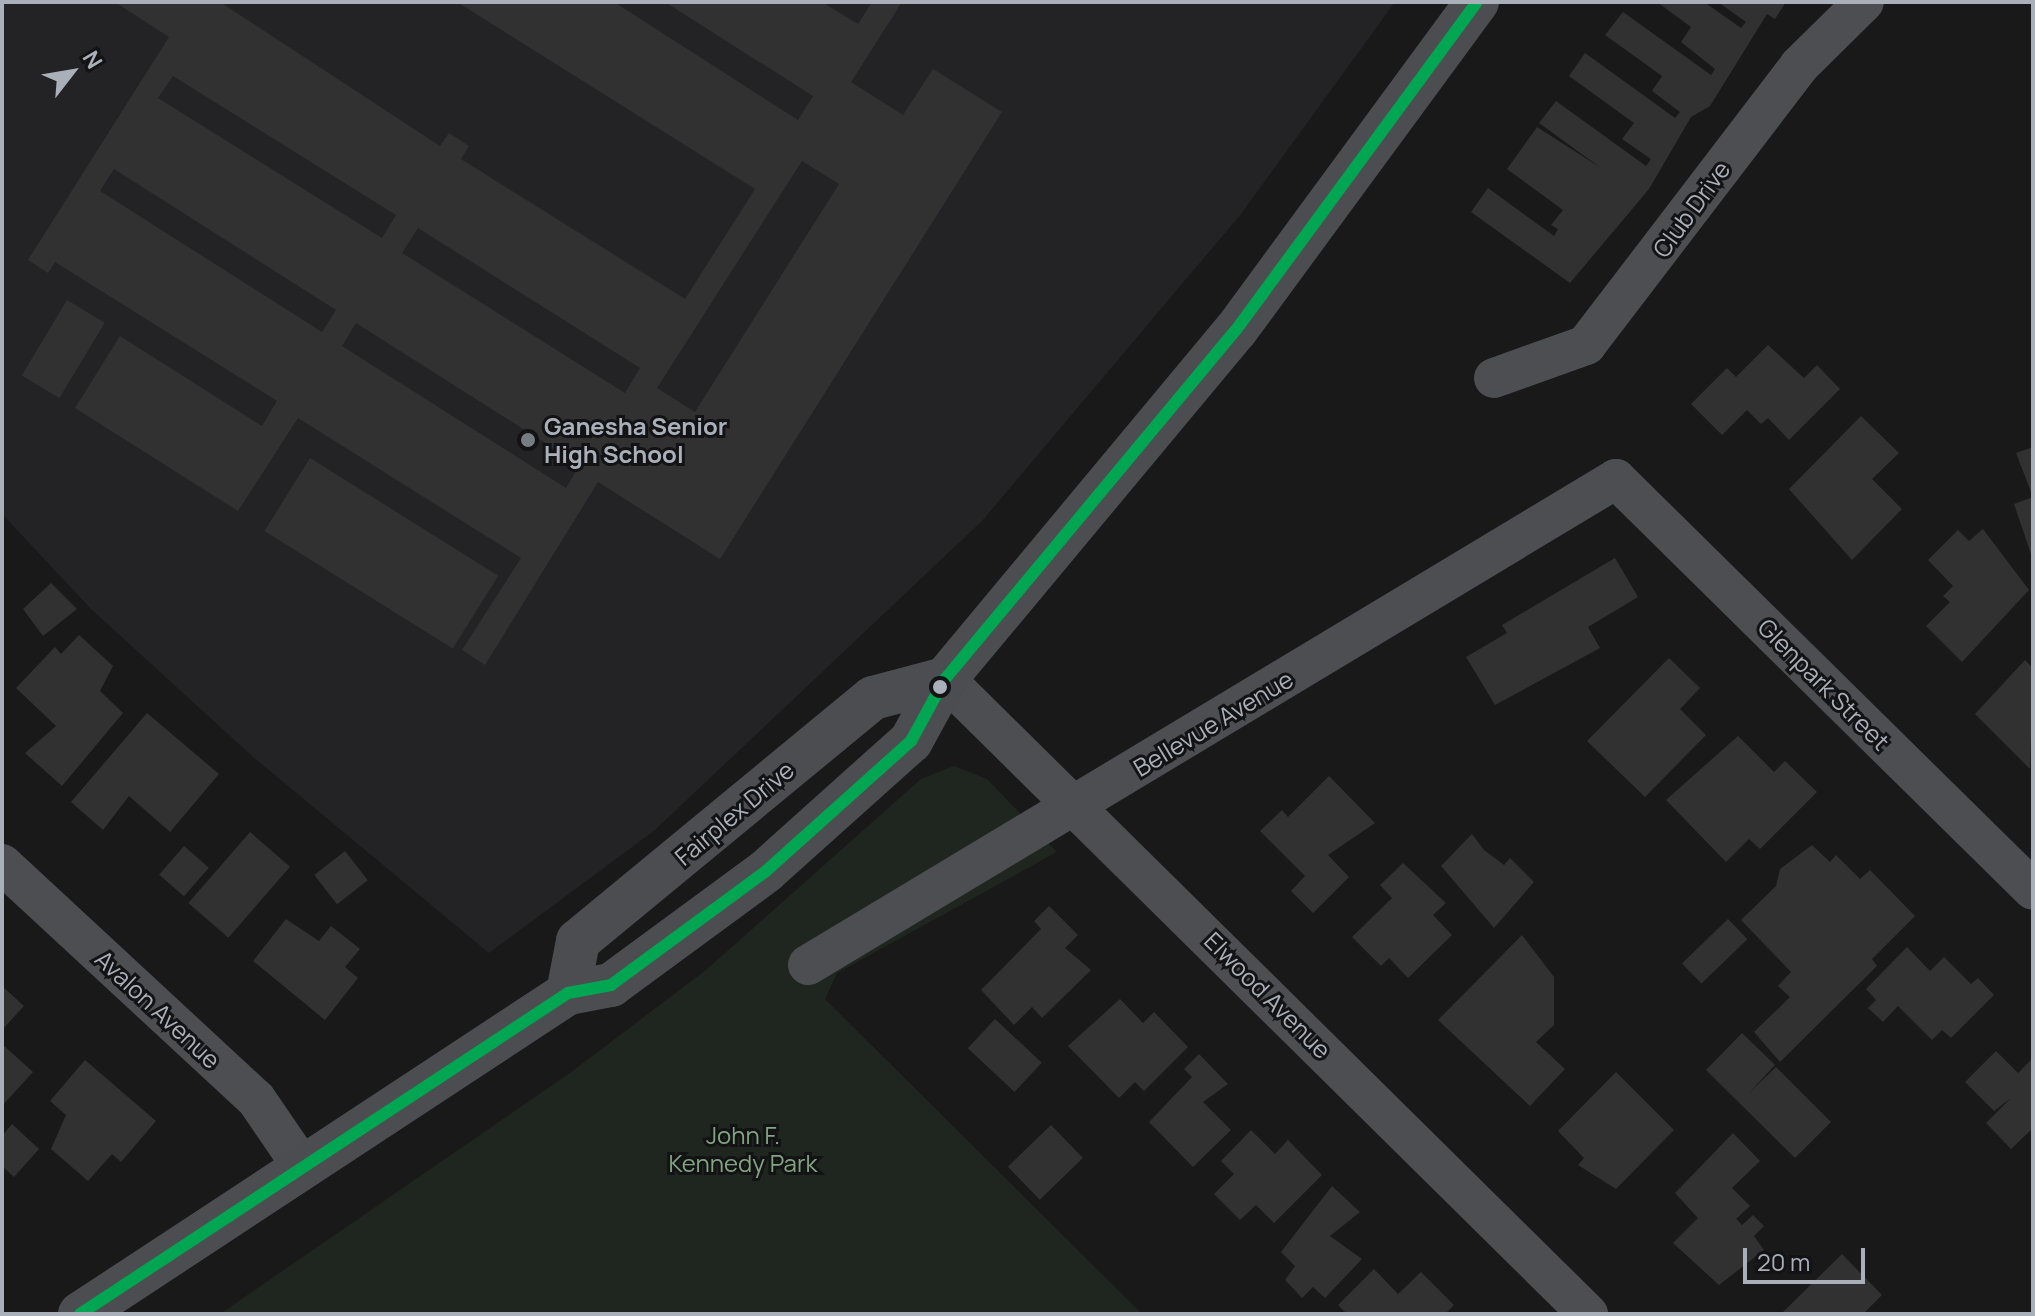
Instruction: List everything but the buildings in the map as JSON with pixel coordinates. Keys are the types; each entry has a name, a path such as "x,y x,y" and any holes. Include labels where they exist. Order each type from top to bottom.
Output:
{"main road":[{"path":"80,1314 301,1165 568,993 611,985 766,871 911,741 945,679 1236,330 1477,2"},
{"name":"Fairplex Drive","path":"568,993 578,941 873,698 945,679"}],"street":[{"name":"Club Drive","path":"1494,378 1586,345 1799,66 1864,2"},
{"name":"Bellevue Avenue","path":"808,965 1616,479"},
{"name":"Glenpark Street","path":"1616,479 2033,890"},
{"name":"Elwood Avenue","path":"945,679 1078,805 1588,1314"},
{"name":"Avalon Avenue","path":"2,864 256,1099 301,1165"}],"shaded area":[{"name":"Ganesha Senior High School","path":"2,2 1395,2 1241,214 982,521 655,830 489,953 252,756 91,609 2,514"}],"green space":[{"name":"John F. Kennedy Park","path":"954,766 987,779 1057,852 837,973 825,999 1142,1314 220,1314 570,1073 706,970 921,779"}],"transit line":[{"path":"80,1314 568,993 611,985 766,871 911,741 945,679 1236,330 1477,2"}],"place":[{"name":"Ganesha Senior High School","path":"528,440"}]}
